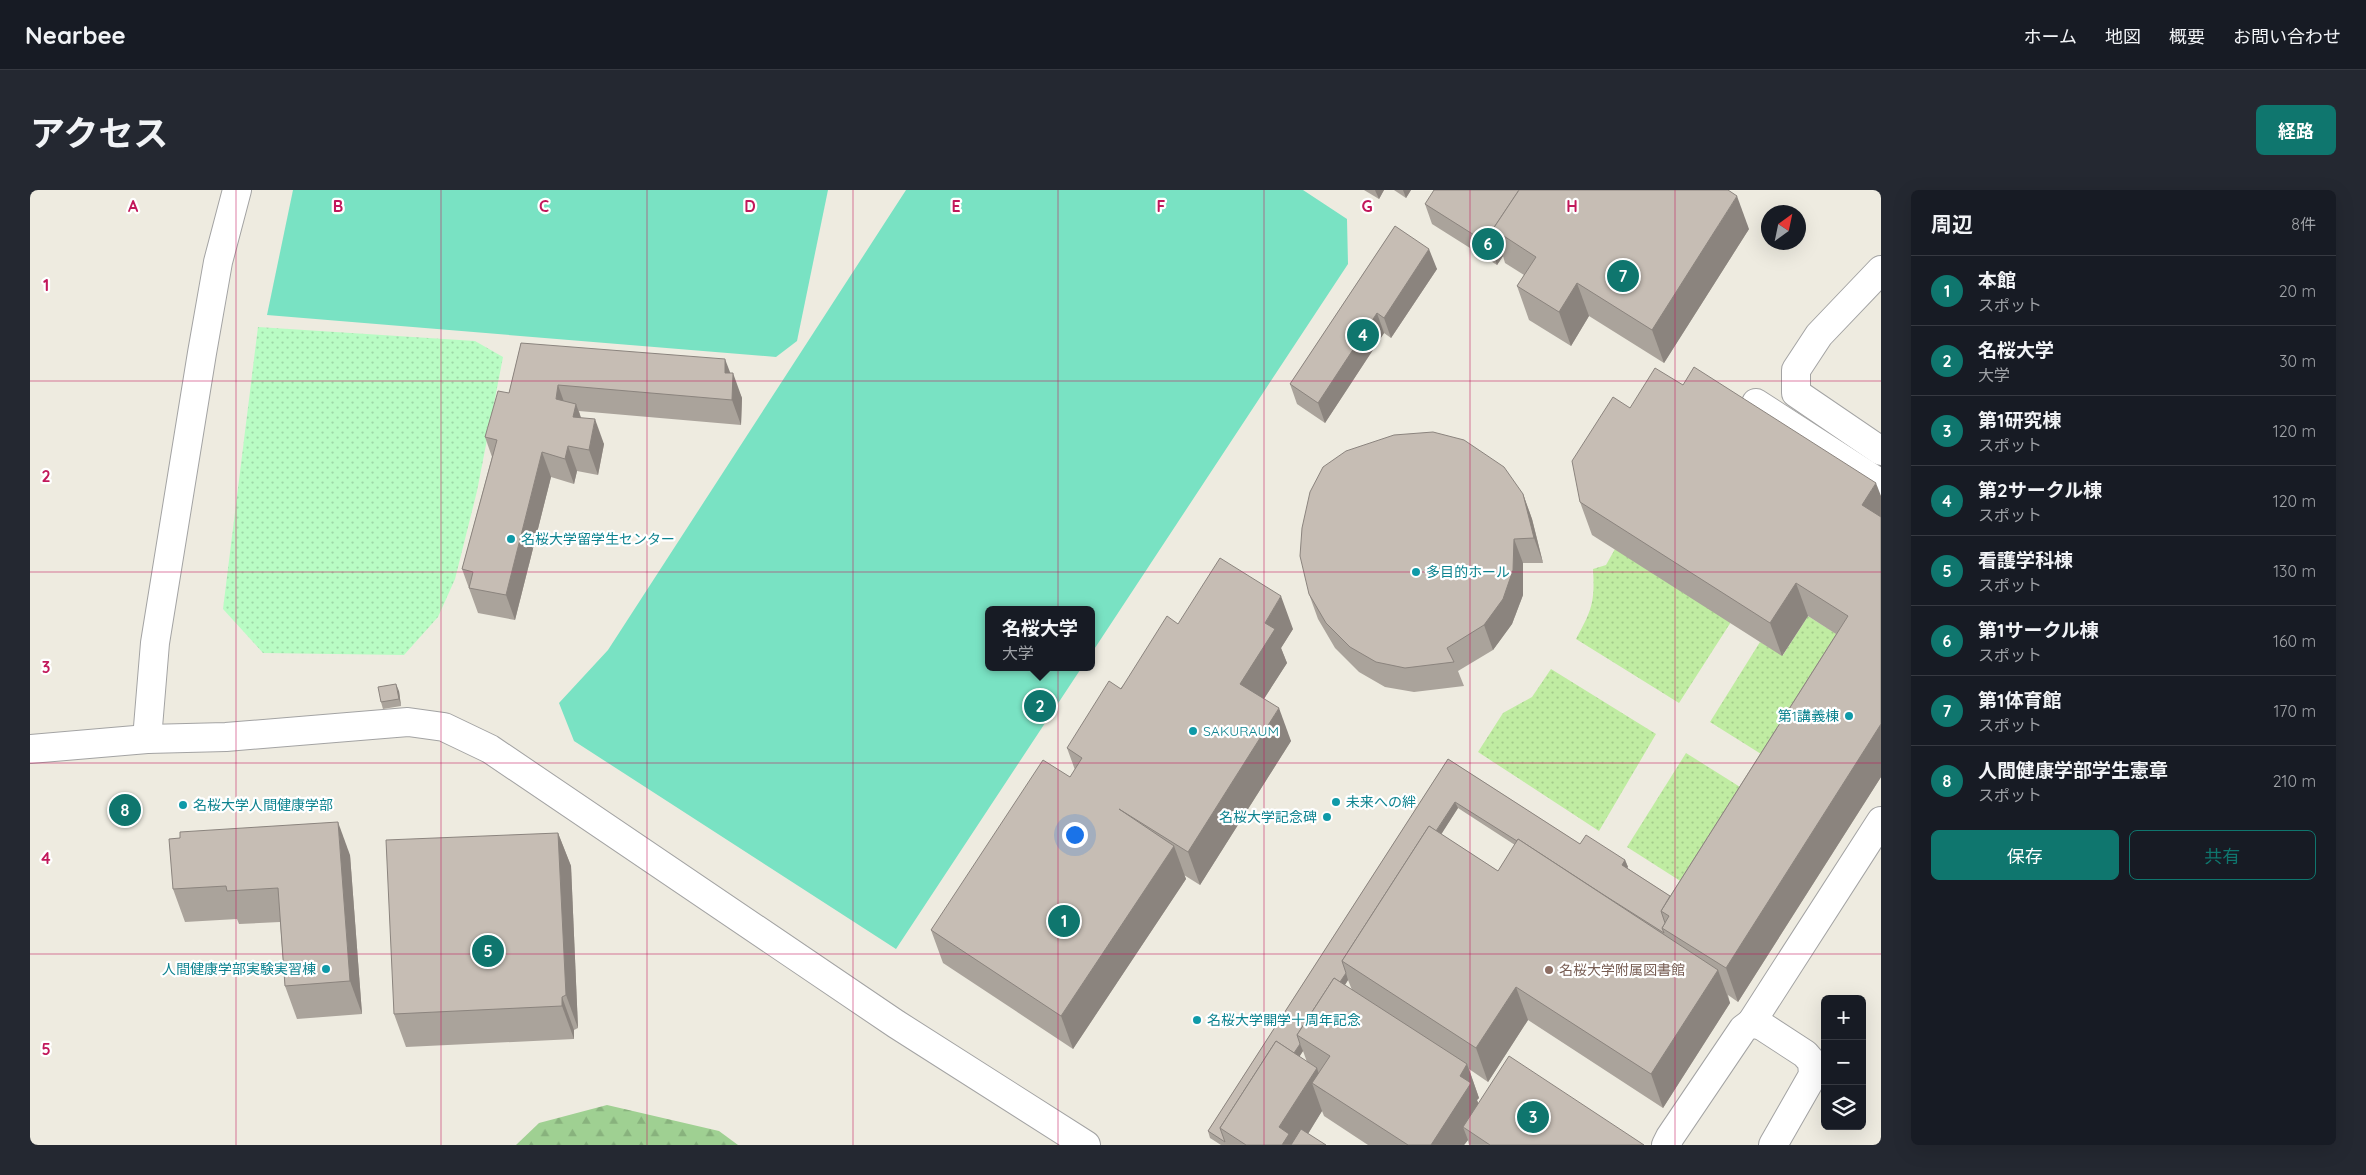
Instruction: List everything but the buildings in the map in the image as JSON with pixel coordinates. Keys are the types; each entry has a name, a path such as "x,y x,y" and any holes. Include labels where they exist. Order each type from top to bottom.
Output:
{"street":[{"path":"147,739 155,643 202,353 218,262 237,190"},
{"path":"1881,270 1819,335 1796,370 1796,393 1881,451"},
{"path":"1756,404 1881,484"},
{"path":"30,749 147,739 226,737 408,722 444,727 490,749 896,1024 1086,1145"},
{"path":"1666,1145 1670,1136 1743,1029 1751,1023 1881,821"},
{"path":"1751,1023 1762,1026 1805,1054 1812,1062 1813,1075 1773,1145"}],"green space":[{"path":"293,190 828,190 797,341 776,357 267,315"},
{"path":"906,190 1303,190 1347,219 1348,264 1095,648 1095,606 985,606 985,671 1079,671 896,949 574,741 559,703 608,650"},
{"path":"258,327 475,341 503,357 477,491 455,579 438,617 404,655 263,653 223,609"},
{"path":"1615,549 1731,622 1679,703 1576,639 1589,613 1593,598 1593,569 1606,565"},
{"path":"1808,616 1852,644 1777,764 1710,722 1760,642 1783,655"},
{"path":"1551,669 1656,734 1599,831 1478,752 1503,713 1532,697"},
{"path":"1686,753 1756,797 1696,891 1627,847"},
{"path":"607,1105 719,1131 738,1145 516,1145 539,1123"}],"place":[{"name":"第1サークル棟","path":"1488,244"},
{"name":"第1体育館","path":"1623,276"},
{"name":"第2サークル棟","path":"1363,335"},
{"name":"名桜大学留学生センター","path":"511,539"},
{"name":"多目的ホール","path":"1416,572"},
{"name":"名桜大学","path":"1040,706"},
{"name":"第1講義棟","path":"1849,716"},
{"name":"SAKURAUM","path":"1193,731"},
{"name":"未来への絆","path":"1336,802"},
{"name":"名桜大学人間健康学部","path":"183,805"},
{"name":"人間健康学部学生憲章","path":"125,810"},
{"name":"名桜大学記念碑","path":"1327,817"},
{"name":"本館","path":"1064,921"},
{"name":"看護学科棟","path":"488,951"},
{"name":"人間健康学部実験実習棟","path":"326,969"},
{"name":"名桜大学附属図書館","path":"1549,970"},
{"name":"名桜大学開学十周年記念","path":"1197,1020"},
{"name":"第1研究棟","path":"1533,1117"}]}
